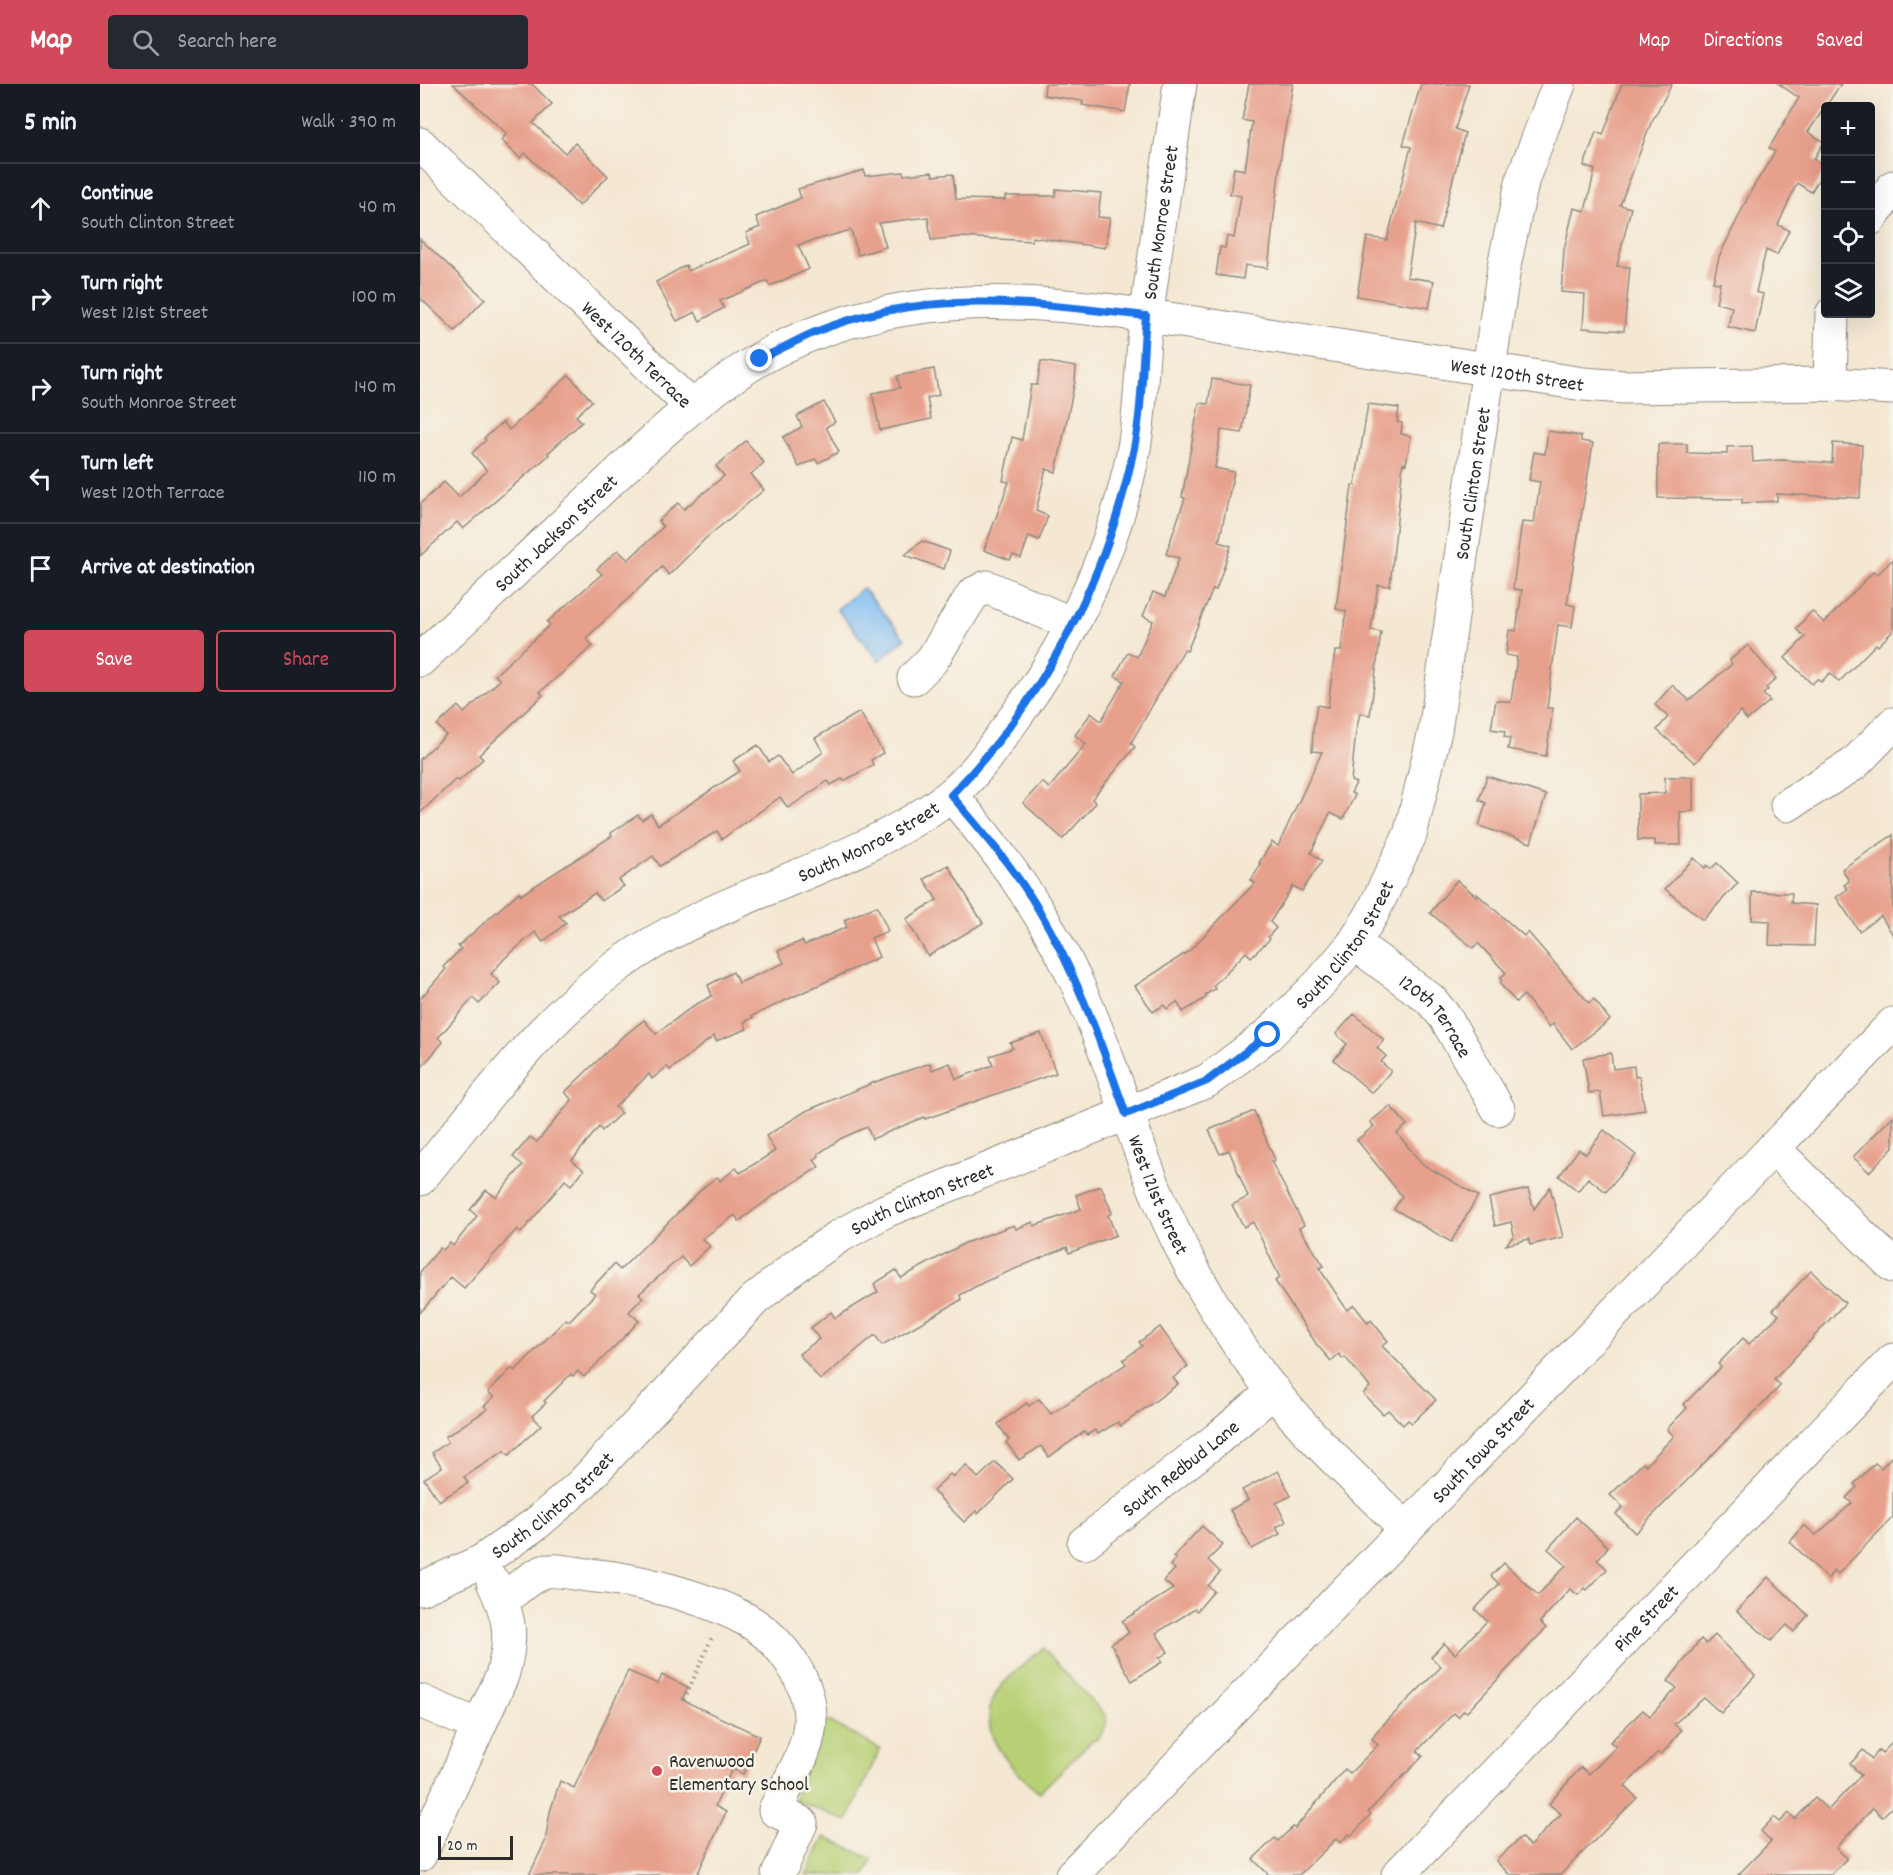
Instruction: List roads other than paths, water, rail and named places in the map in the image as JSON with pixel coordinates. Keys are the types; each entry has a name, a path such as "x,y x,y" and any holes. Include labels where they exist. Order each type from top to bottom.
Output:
{"street":[{"name":"South Monroe Street","path":"420,1179 537,1037 592,986 637,953 675,931 868,845 907,825 951,795 993,747 1038,686 1072,624 1102,560 1117,519 1135,446 1146,316 1180,84"},
{"name":"South Clinton Street","path":"420,1589 482,1561 537,1523 581,1485 754,1300 796,1266 838,1237 885,1210 1207,1081 1268,1035 1321,982 1354,943 1387,885 1410,835 1419,803 1436,731 1491,370 1505,261 1524,178 1558,84"},
{"name":"West 120th Terrace","path":"420,144 690,405 760,359 814,333 865,316 933,304 985,300 1146,316"},
{"path":"1875,212 1893,187"},
{"name":"West 120th Street","path":"1146,316 1583,384 1624,387 1830,384 1893,388"},
{"path":"1830,384 1832,318"},
{"name":"South Jackson Street","path":"420,660 690,405"},
{"path":"914,678 932,660 974,594 981,589 987,587 1072,624"},
{"path":"1788,805 1854,764 1893,724"},
{"name":"West 121st Street","path":"951,795 994,845 1037,907 1089,1011 1126,1114 1188,1262 1239,1346 1312,1436 1406,1529"},
{"name":"120th Terrace","path":"1354,943 1430,999 1445,1017 1498,1109"},
{"name":"South Iowa Street","path":"1072,1875 1893,1024"},
{"path":"1773,1148 1893,1266"},
{"name":"Pine Street","path":"1398,1875 1893,1360"},
{"name":"South Redbud Lane","path":"1084,1543 1274,1391"},
{"path":"420,1856 502,1676 510,1648 509,1625 502,1600 482,1561"},
{"path":"502,1600 544,1571 606,1577 666,1590 725,1610 753,1624 785,1654 800,1678 808,1699 810,1719 807,1743 775,1809 801,1823 778,1875"},
{"path":"420,1701 479,1726"}],"water":[{"path":"863,588 905,639 879,661 837,609"}],"place":[{"name":"Ravenwood Elementary School","path":"657,1771"}]}
